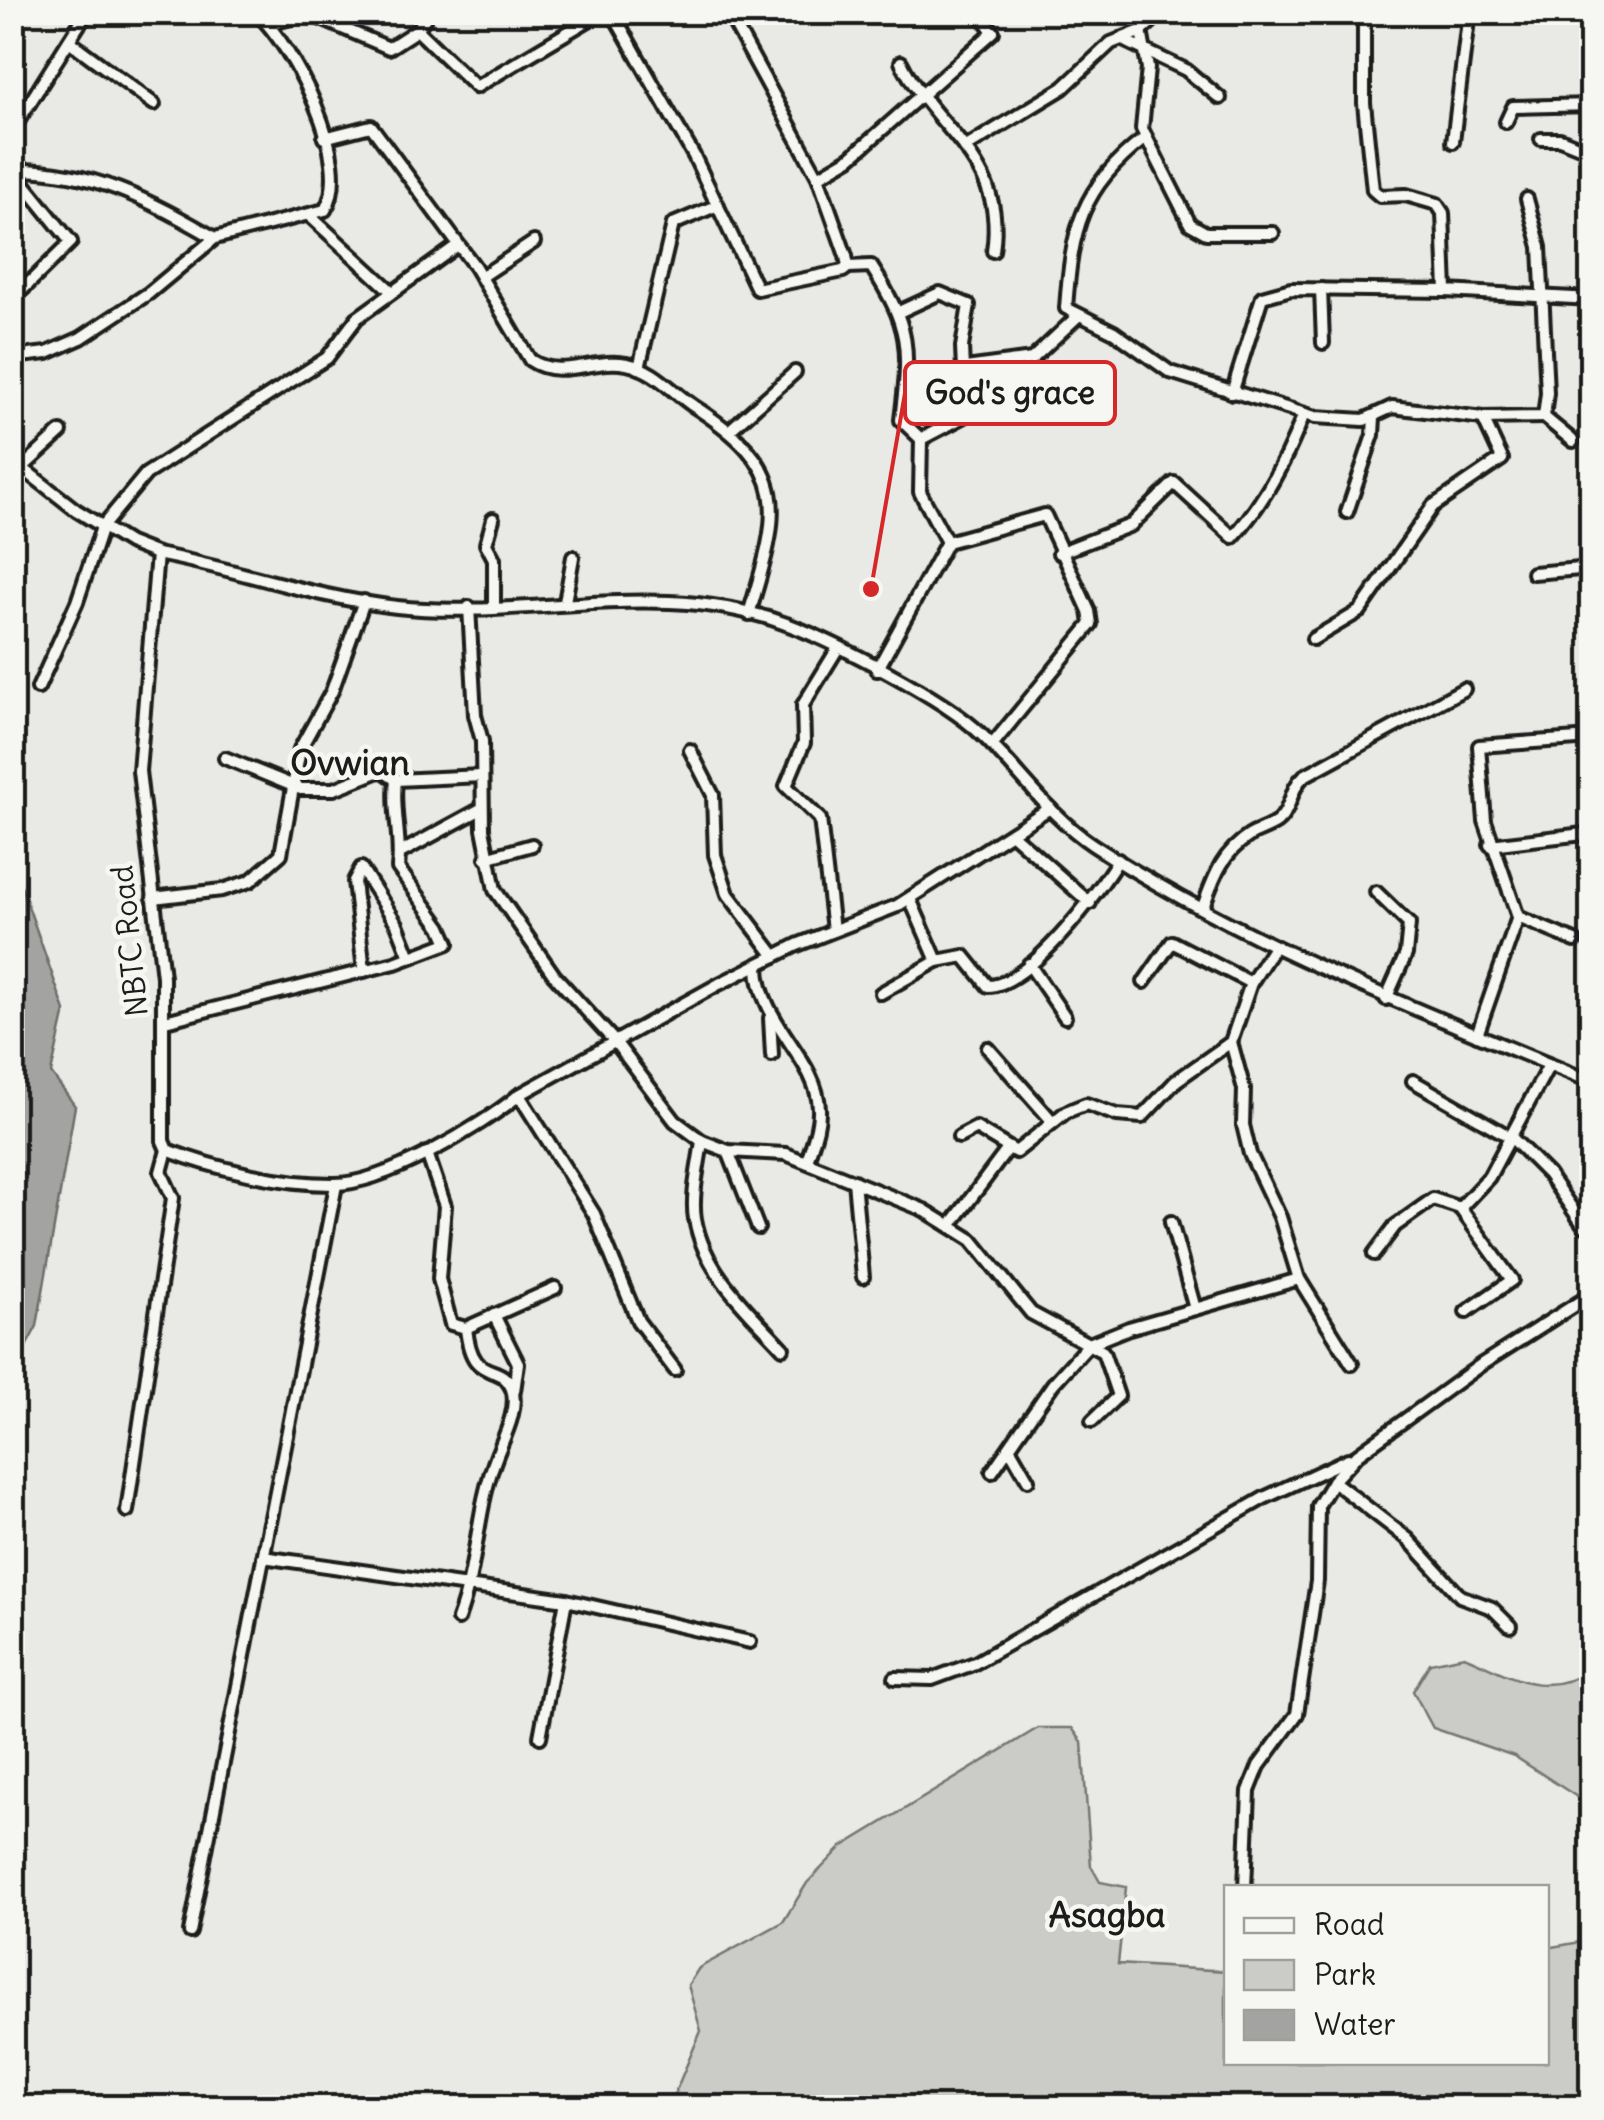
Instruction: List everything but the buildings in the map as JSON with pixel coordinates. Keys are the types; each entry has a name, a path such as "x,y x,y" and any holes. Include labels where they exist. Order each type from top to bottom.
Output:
{"street":[{"path":"12,131 87,12"},
{"path":"12,357 47,352 81,338 148,293 215,238 325,210 333,184 312,94 268,24 256,12"},
{"path":"268,24 313,14 389,48 417,30 430,12"},
{"path":"417,30 476,87 602,12"},
{"path":"612,12 718,205 757,289 848,267 872,266 901,312 909,360 901,420 921,439 920,492 947,542"},
{"path":"728,12 818,176 848,267"},
{"path":"818,176 850,158 993,32 979,12"},
{"path":"1364,12 1364,103 1373,190 1380,196 1406,195 1436,204 1443,214 1446,291"},
{"path":"1453,142 1469,12"},
{"path":"968,146 1064,88 1111,43 1141,31 1158,17"},
{"path":"1158,17 1148,50 1145,138 1197,230 1273,232"},
{"path":"1141,31 1148,50"},
{"path":"1121,39 1186,70 1220,98"},
{"path":"69,41 154,104"},
{"path":"901,62 921,95 968,146 996,216 994,251"},
{"path":"1506,122 1514,107 1592,105"},
{"path":"324,138 371,126 482,278 517,342 542,368 559,370 601,363 639,368 730,430 757,458 771,481 766,558 749,614"},
{"path":"1145,138 1100,178 1084,210 1072,245 1066,308 1123,338 1170,372 1304,414 1364,420 1392,407 1483,418 1544,417 1573,441"},
{"path":"1540,139 1560,140 1592,152"},
{"path":"15,172 105,181 138,194 215,238"},
{"path":"12,197 15,172"},
{"path":"12,300 70,242 15,172"},
{"path":"1527,199 1540,246 1547,393 1544,417"},
{"path":"639,368 666,268 673,224 718,205"},
{"path":"310,216 390,290"},
{"path":"482,278 534,242"},
{"path":"38,688 77,602 102,526 146,474 327,358 357,318 390,290 458,245"},
{"path":"1232,393 1262,297 1292,289 1446,291 1592,300"},
{"path":"1321,289 1323,342"},
{"path":"901,312 933,294 966,301 969,314 962,347 966,368 965,416 921,439"},
{"path":"966,368 1032,360 1078,316"},
{"path":"730,430 796,372"},
{"path":"1059,554 1131,525 1174,483 1233,537 1252,517 1290,450 1304,414"},
{"path":"1347,512 1373,435 1374,416"},
{"path":"1313,639 1360,611 1433,506 1502,459 1483,418"},
{"path":"61,432 17,464 102,526 158,554 399,607 673,602 788,624 954,712 992,745 1068,827 1118,860 1274,947 1386,999 1592,1082"},
{"path":"878,670 947,542 1045,514 1059,554 1089,611 1090,624 992,745"},
{"path":"493,520 486,544 494,559 494,606"},
{"name":"NBTC Road","path":"128,1511 173,1198 161,1172 167,1150 160,1121 165,1021 139,771 158,554"},
{"path":"565,602 573,556"},
{"path":"1534,573 1592,568"},
{"path":"153,898 222,890 268,870 281,854 290,785 300,749 332,692 364,602"},
{"path":"469,607 486,858 495,890 522,933 616,1043 675,1120 702,1140 728,1151 786,1154 807,1161 950,1226 972,1240 1031,1312 1103,1352 1118,1396 1092,1421"},
{"path":"833,930 820,819 786,786 804,743 803,704 838,648"},
{"path":"1203,908 1223,858 1238,843 1276,823 1284,813 1291,787 1464,689"},
{"path":"1477,1035 1518,917 1490,844 1480,796 1480,746 1592,738"},
{"path":"690,750 713,794 715,854 728,894 775,956"},
{"path":"225,758 290,785 334,790 382,770 396,780 482,776"},
{"path":"165,1021 364,971 448,943 442,926 398,868 400,853 392,804 396,780"},
{"path":"167,1150 248,1172 336,1185 427,1153 498,1112 519,1095 719,984 910,899 1050,808"},
{"path":"400,853 481,810"},
{"path":"1490,844 1592,833"},
{"path":"1012,834 1090,903"},
{"path":"486,858 532,846"},
{"path":"882,993 937,960 964,956 993,987 1029,964 1090,903 1118,860"},
{"path":"364,971 354,881 360,868 397,924 410,957"},
{"path":"1376,892 1409,924 1406,954 1386,999"},
{"path":"910,899 937,960"},
{"path":"1518,917 1575,940"},
{"path":"1144,982 1172,942 1251,982"},
{"path":"1274,947 1251,982 1231,1042 1244,1088 1244,1137 1280,1217 1299,1279 1352,1364"},
{"path":"1029,964 1065,1017"},
{"path":"758,967 758,986 770,1017 772,1055"},
{"path":"770,1017 784,1029 818,1098 817,1126 807,1161"},
{"path":"959,1137 976,1128 985,1130 1007,1150 1016,1152 1053,1122 1086,1104 1118,1115 1142,1116 1176,1080 1231,1042"},
{"path":"988,1048 1053,1122"},
{"path":"1460,1208 1489,1176 1549,1064"},
{"path":"1413,1081 1512,1138 1548,1174 1584,1226"},
{"path":"519,1095 600,1226 638,1321 675,1370"},
{"path":"702,1140 694,1217 708,1258 721,1280 783,1348"},
{"path":"950,1226 1007,1150"},
{"path":"728,1151 758,1228"},
{"path":"427,1153 445,1206 439,1280 448,1327 466,1328 556,1288"},
{"path":"854,1181 863,1277"},
{"path":"190,1932 336,1185"},
{"path":"1374,1254 1395,1226 1433,1199 1460,1208 1512,1280 1466,1312"},
{"path":"1170,1222 1195,1309"},
{"path":"992,1472 1052,1384 1089,1344 1299,1279"},
{"path":"895,1678 932,1679 976,1663 1264,1498 1358,1454 1482,1364 1592,1294"},
{"path":"458,1619 470,1586 488,1479 509,1424 518,1363 494,1315"},
{"path":"466,1328 468,1354 476,1366 506,1380 514,1392"},
{"path":"1010,1449 1028,1480"},
{"path":"1245,1885 1250,1791 1258,1766 1297,1714 1317,1581 1318,1506 1333,1481 1358,1454"},
{"path":"1333,1481 1408,1539 1460,1596 1492,1608 1510,1626"},
{"path":"263,1557 566,1600 750,1642"},
{"path":"540,1737 566,1600"}],"green space":[{"path":"1464,1656 1513,1677 1542,1684 1573,1679 1591,1670 1591,1806 1514,1756 1433,1728 1413,1691 1430,1663"},
{"path":"1038,1728 1072,1728 1082,1742 1091,1866 1100,1882 1126,1887 1118,1964 1224,1971 1224,2065 1549,2065 1549,1948 1591,1940 1591,2107 669,2107 701,2031 688,1985 699,1968 783,1922 807,1883 842,1847"}],"water":[{"path":"13,863 65,1011 51,1073 75,1106 37,1326 13,1371"}],"place":[{"name":"God's grace","path":"871,589"}],"district":[{"name":"Ovwian","path":"350,763"},
{"name":"Asagba","path":"1107,1915"}]}
